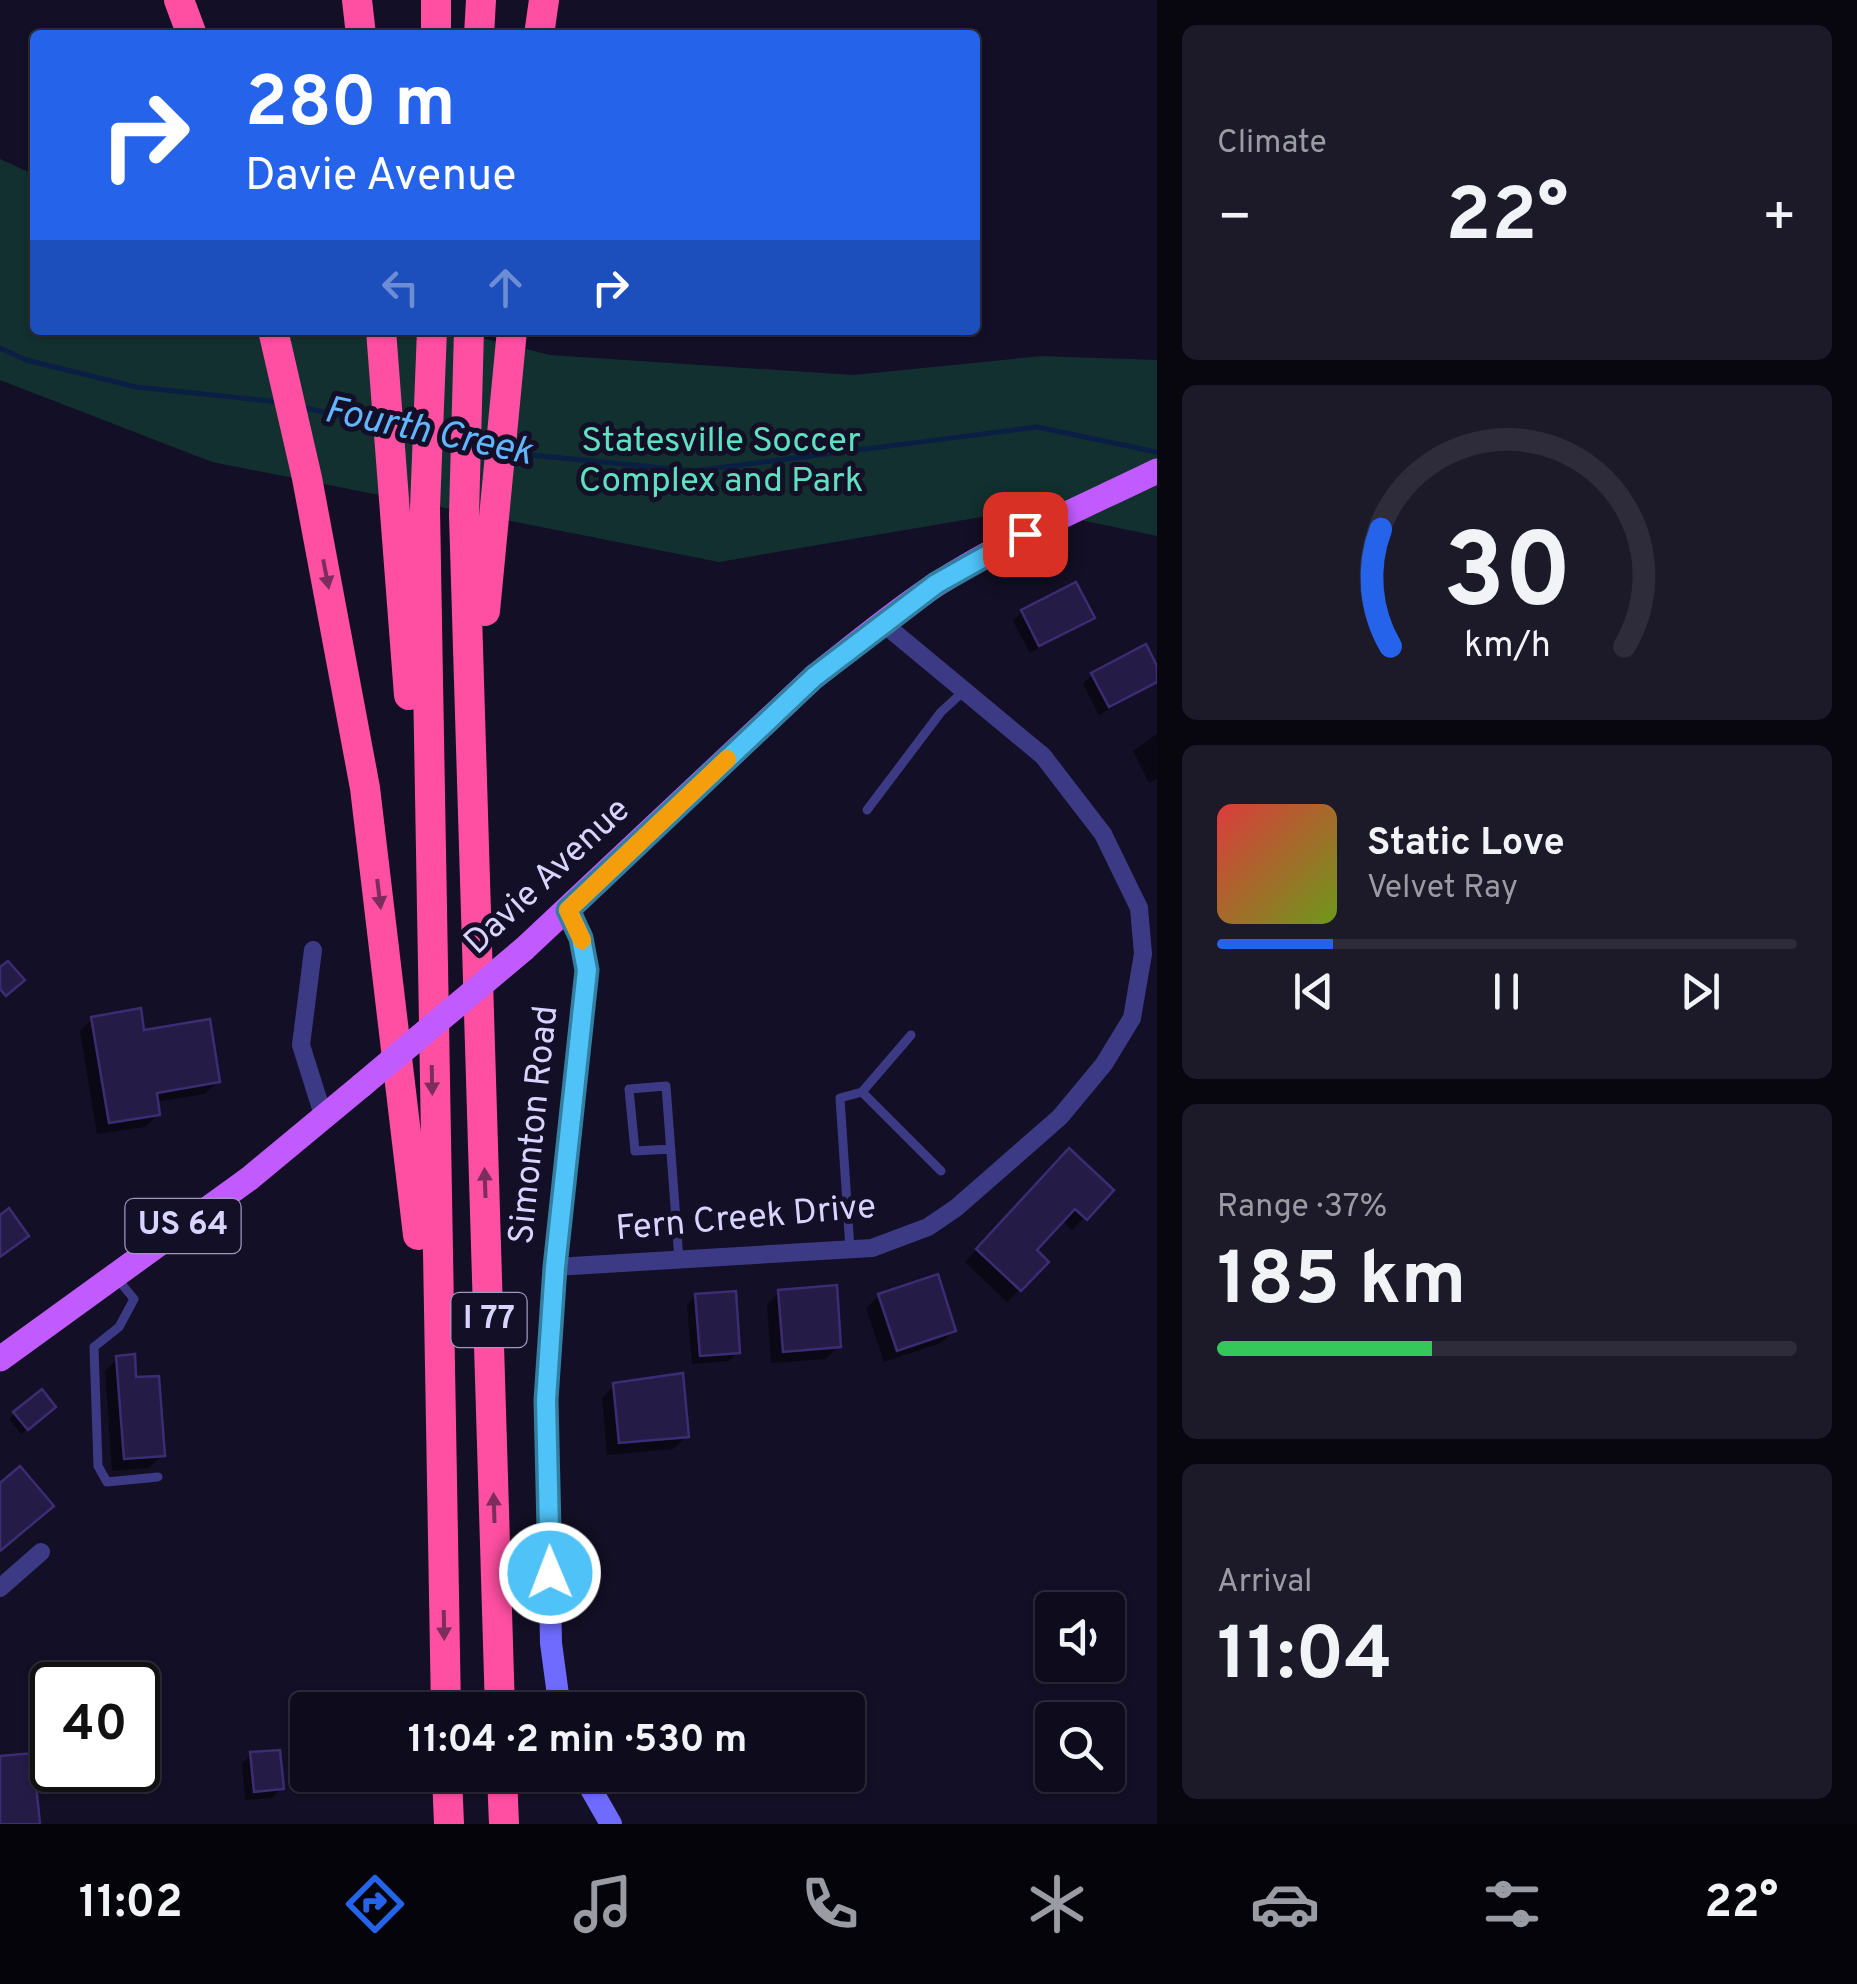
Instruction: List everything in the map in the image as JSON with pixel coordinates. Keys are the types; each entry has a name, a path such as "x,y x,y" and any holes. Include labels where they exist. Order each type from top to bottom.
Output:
{"highway":[{"path":"180,0 190,30"},
{"path":"357,0 360,30"},
{"path":"436,0 436,30"},
{"path":"479,30 480,0"},
{"path":"539,30 542,0"},
{"path":"274,335 307,478 365,788 438,1388"},
{"name":"I 77","path":"432,335 425,508 430,982 446,1692"},
{"path":"469,335 467,376 477,521"},
{"path":"477,521 506,393 512,335"},
{"path":"382,340 430,982"},
{"name":"I 77","path":"477,521 473,788 499,1692"},
{"path":"448,1792 449,1824"},
{"path":"503,1792 504,1824"}],"main road":[{"name":"Davie Avenue","path":"0,1359 250,1178 324,1118 568,910 814,677 936,584 1025,534 1148,475"}],"street":[{"name":"Fern Creek Drive","path":"555,1267 872,1248 928,1226 956,1208 1060,1117 1104,1064 1132,1018 1143,954 1139,908 1104,834 1043,756 884,624"},
{"name":"Simonton Road","path":"558,1692 551,1643 546,1400 555,1267 587,970 581,938 568,910"},
{"path":"313,950 301,1046 324,1118"},
{"path":"0,1588 41,1552"},
{"path":"593,1792 611,1824"}],"lane":[{"path":"867,810 941,712 965,690"},
{"path":"850,1249 840,1098 862,1092 912,1035"},
{"path":"670,1148 636,1151 629,1089 666,1086 678,1260"},
{"path":"862,1092 941,1171"},
{"path":"114,1274 134,1300 119,1326 94,1347 98,1466 107,1482 158,1477"}],"green space":[{"name":"Statesville Soccer Complex and Park","path":"0,159 30,173 30,335 469,335 550,355 853,375 1042,356 1157,360 1157,536 1028,509 719,562 212,462 0,380"}],"building":[{"path":"1076,582 1095,618 1039,646 1021,610"},
{"path":"1146,644 1157,666 1157,682 1109,707 1091,673"},
{"path":"8,961 25,980 6,996 0,989 0,967"},
{"path":"141,1008 144,1030 210,1019 220,1082 157,1093 160,1115 109,1123 91,1017"},
{"path":"1069,1148 1114,1190 1087,1220 1075,1209 1037,1250 1049,1262 1021,1291 976,1249"},
{"path":"9,1208 29,1236 0,1257 0,1215"},
{"path":"938,1274 956,1331 897,1351 878,1294"},
{"path":"837,1285 841,1347 783,1352 778,1290"},
{"path":"736,1291 740,1353 700,1356 695,1294"},
{"path":"135,1354 136,1377 159,1376 165,1456 124,1459 116,1356"},
{"path":"683,1373 689,1437 619,1443 613,1383"},
{"path":"42,1389 56,1407 28,1430 13,1412"},
{"path":"20,1466 54,1506 0,1551 0,1483"},
{"path":"280,1750 284,1789 254,1792 250,1752"},
{"path":"30,1753 30,1792 37,1792 40,1824 0,1824 0,1756"}],"waterway":[{"name":"Fourth Creek","path":"0,348 26,360 136,387 280,402"},
{"name":"Fourth Creek","path":"301,407 378,424"},
{"name":"Fourth Creek","path":"511,453 693,471 1037,427 1157,452"}],"slow traffic":[{"path":"582,940 568,910 727,759"}],"route":[{"path":"550,1573 546,1400 555,1267 587,970 581,938 568,910 814,677 936,584 1025,534"}]}
